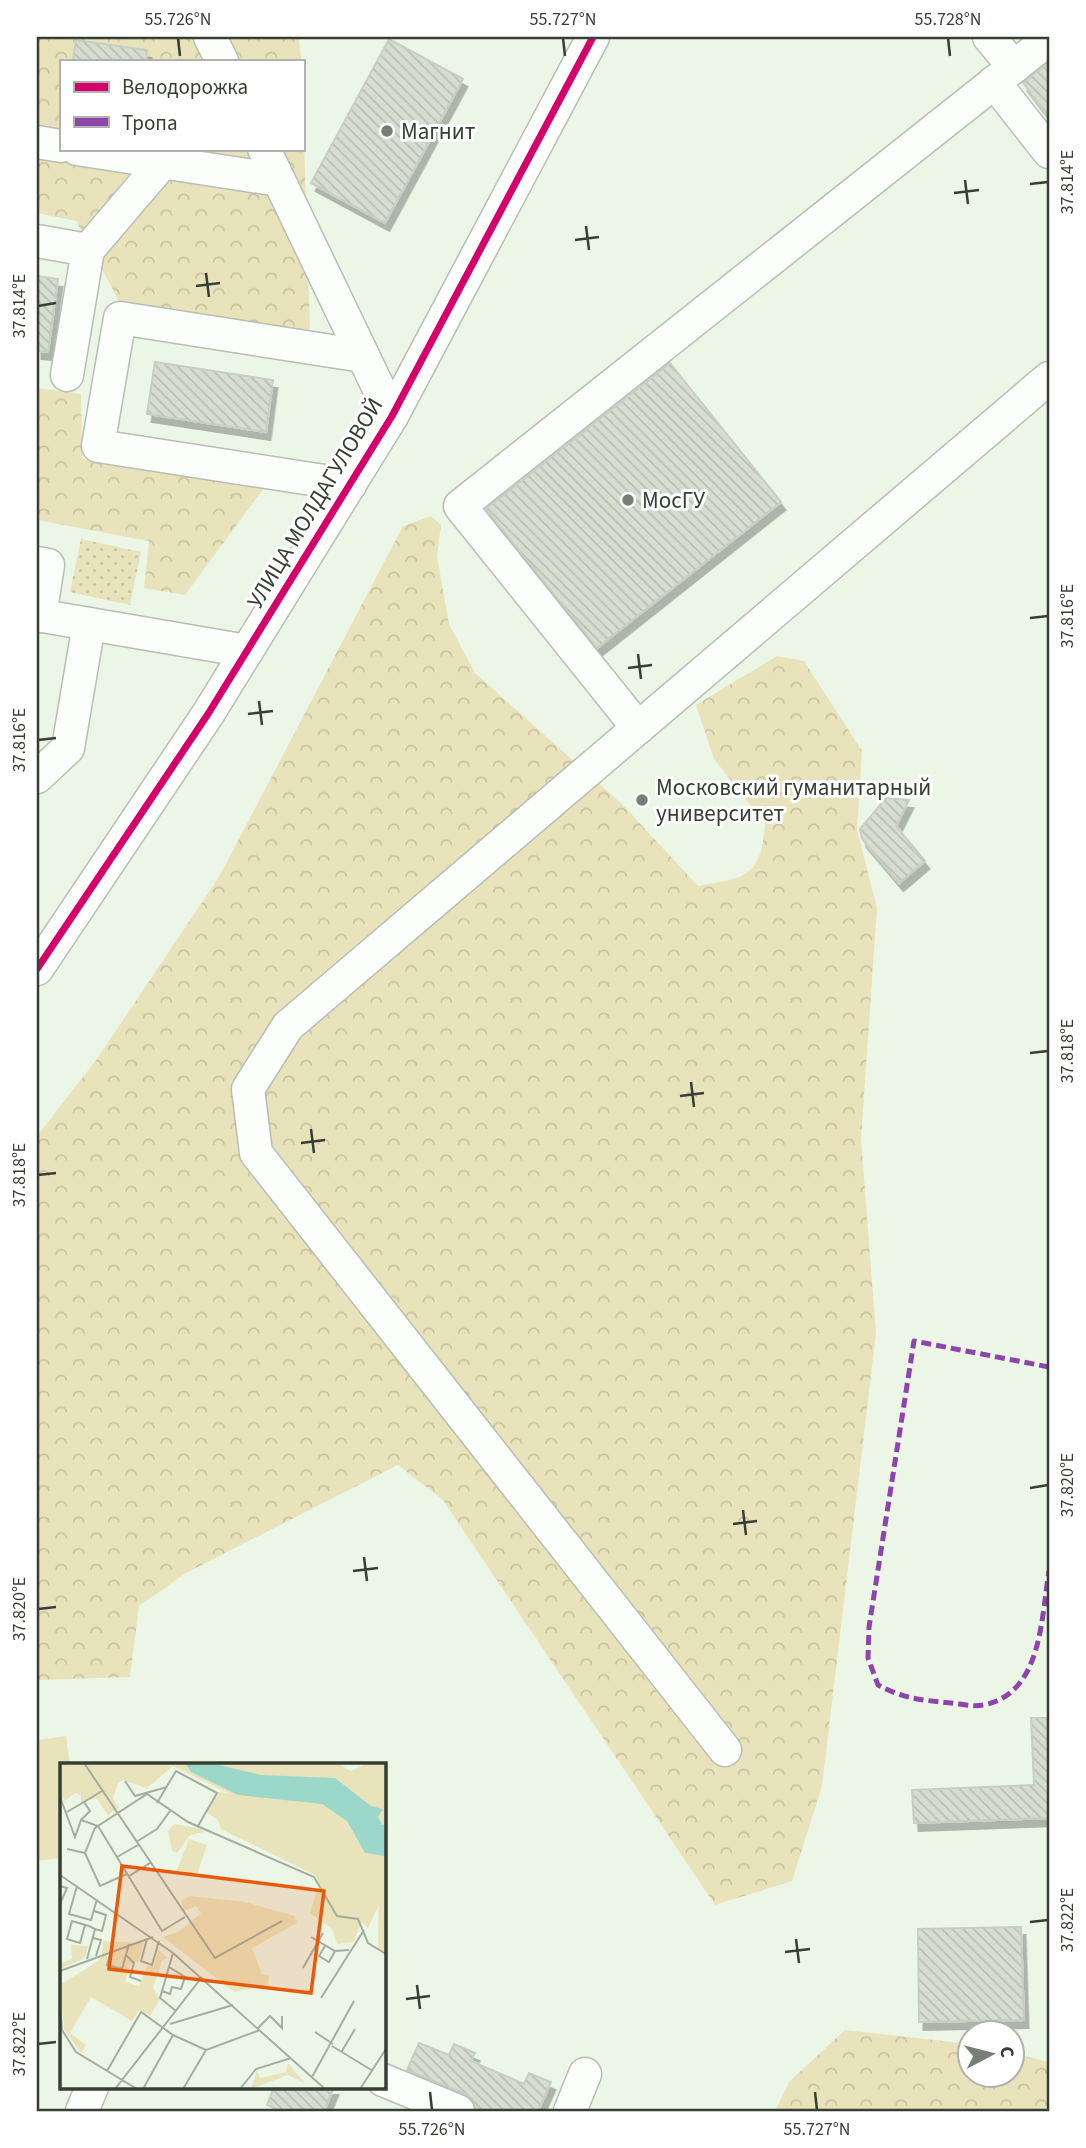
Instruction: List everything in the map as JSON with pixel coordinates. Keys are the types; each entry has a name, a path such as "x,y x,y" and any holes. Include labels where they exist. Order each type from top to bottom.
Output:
{"street":[{"path":"210,37 222,60"},
{"name":"УЛИЦА МОЛДАГУЛОВОЙ","path":"37,969 247,651 392,416 593,37"},
{"path":"989,37 1004,75 1049,152"},
{"path":"638,728 460,506 1049,38"},
{"path":"37,142 60,146"},
{"path":"84,150 279,180"},
{"path":"264,150 392,416"},
{"path":"67,375 88,250 163,162"},
{"path":"37,241 88,250"},
{"path":"350,485 97,446 120,318 363,356"},
{"path":"725,1750 256,1153 248,1088 288,1026 1049,378"},
{"path":"37,563 48,565 38,615 247,651"},
{"path":"37,777 68,748 89,624"},
{"path":"569,2111 585,2074"},
{"path":"385,2081 458,2111"},
{"path":"82,2111 92,2088"}],"green space":[{"path":"37,37 299,37 301,60 60,60 60,150 304,150 304,142 310,331 120,303 76,221 37,213"},
{"path":"37,388 81,394 82,459 267,484 185,595 144,588 149,541 37,520"},
{"path":"431,516 441,525 437,556 449,624 475,673 623,805 698,886 739,877 748,872 760,855 765,824 714,759 696,705 777,656 804,661 862,751 857,830 877,908 861,1139 876,1333 822,1786 792,1881 715,1905 443,1500 398,1465 186,1573 139,1606 130,1677 37,1680 37,1136 97,1059 219,877 403,526"},
{"path":"81,539 141,552 130,605 70,592"},
{"path":"66,1736 70,1763 60,1763 60,1858 37,1861 37,1740"},
{"path":"845,2030 956,2042 956,2088 1026,2088 1026,2056 1049,2062 1049,2111 775,2111 789,2082"}],"building":[{"name":"Магнит","path":"389,39 463,79 385,223 311,183"},
{"path":"76,40 147,50 146,60 73,60"},
{"path":"1049,62 1049,117 1023,83"},
{"path":"37,276 58,279 48,352 37,351"},
{"path":"155,362 273,380 266,432 147,414"},
{"name":"МосГУ","path":"670,363 781,502 597,648 486,509"},
{"path":"886,798 909,800 896,826 925,861 899,883 862,839 860,829"},
{"path":"1031,1718 1049,1718 1049,1818 914,1823 912,1790 1034,1785"},
{"path":"1021,1927 1024,2018 956,2018 956,2021 919,2022 918,1929"},
{"path":"419,2043 449,2055 454,2044 475,2053 471,2061 524,2084 529,2073 551,2082 538,2111 476,2111 473,2100 465,2094 407,2070"},
{"path":"274,2088 334,2088 324,2111 281,2111 267,2105"}],"marked path":[{"path":"1049,1367 914,1341 869,1627 868,1658 878,1685 913,1698 975,1706 1002,1698 1017,1686 1028,1670 1035,1652 1049,1571"}],"cycle path":[{"path":"37,969 208,714 392,416 593,37"}],"place":[{"name":"Магнит","path":"387,131"},
{"name":"МосГУ","path":"628,500"},
{"name":"Московский гуманитарный университет","path":"642,800"}]}
